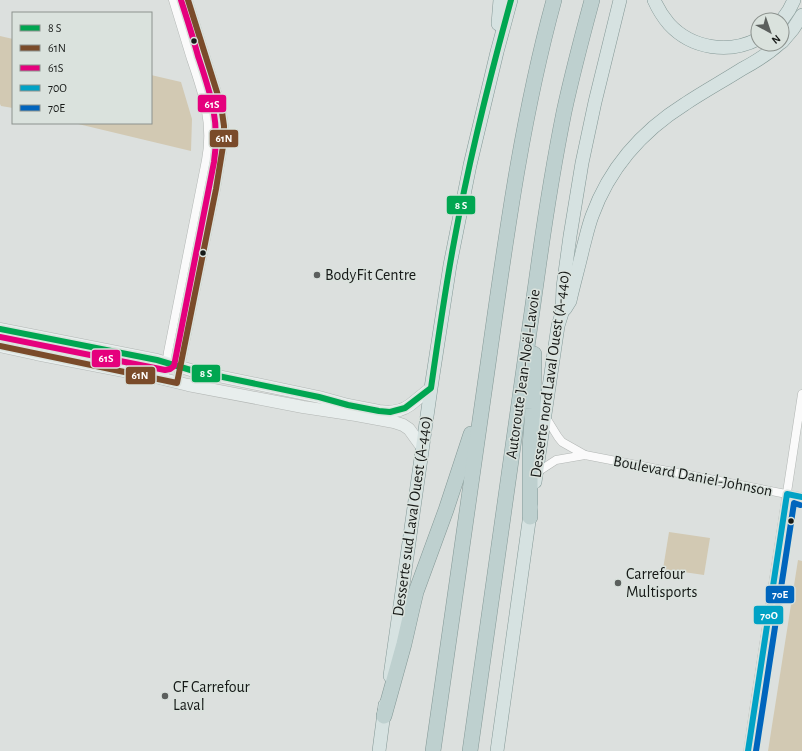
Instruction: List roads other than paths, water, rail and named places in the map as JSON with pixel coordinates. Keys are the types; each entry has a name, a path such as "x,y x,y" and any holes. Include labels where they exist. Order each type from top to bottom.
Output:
{"highway":[{"path":"433,751 501,265 517,167 533,88 554,0"},
{"name":"Autoroute Jean-Noël-Lavoie","path":"470,751 549,195 561,126 576,59 592,0"},
{"path":"530,517 530,446 533,409 535,291"},
{"path":"384,716 404,644 416,592 446,510 483,400"}],"main road":[{"path":"496,52 500,0"},
{"name":"Desserte sud Laval Ouest (A-440)","path":"379,751 422,447 449,271 470,165 496,52 511,0"},
{"name":"Desserte nord Laval Ouest (A-440)","path":"497,751 536,473 558,326 562,314 564,279 570,236 581,170 595,102 620,0"},
{"path":"654,0 661,13 673,28 684,36 697,42 715,47 743,45 750,42"},
{"path":"788,12 794,0"},
{"path":"790,33 802,15"},
{"path":"562,314 570,301 586,234 599,198 614,172 626,156 644,136 664,118 768,52"}],"street":[{"path":"164,380 209,139 208,119 204,101 173,0"},
{"path":"177,383 219,173 224,140 221,105 188,0"},
{"path":"0,329 167,362 194,371 385,412 405,408 431,388"},
{"path":"0,346 177,383 302,407 394,422 406,427 422,447"},
{"path":"748,751 802,394"},
{"name":"Boulevard Daniel-Johnson","path":"545,416 558,437 567,445 585,455 802,497"},
{"name":"Boulevard Daniel-Johnson","path":"536,473 556,460 585,455"}],"place":[{"name":"BodyFit Centre","path":"317,275"},
{"name":"Carrefour Multisports","path":"618,583"},
{"name":"CF Carrefour Laval","path":"165,696"}]}
